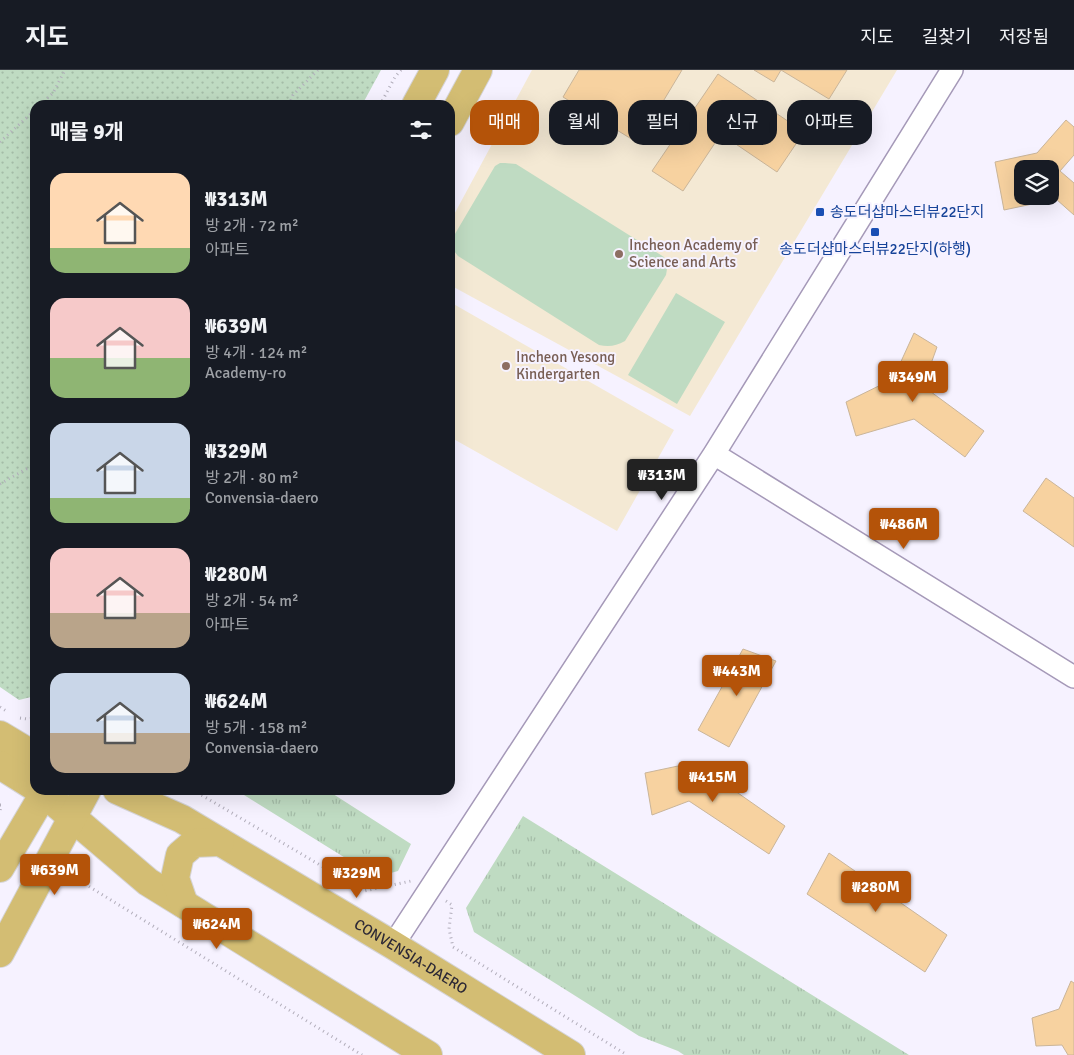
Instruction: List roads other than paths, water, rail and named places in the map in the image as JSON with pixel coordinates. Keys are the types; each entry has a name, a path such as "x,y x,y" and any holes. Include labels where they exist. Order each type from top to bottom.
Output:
{"main road":[{"path":"419,100 435,70"},
{"path":"455,113 478,70"},
{"path":"8,726 30,750"},
{"path":"0,766 30,784"},
{"path":"0,868 38,795"},
{"path":"47,795 148,882 428,1055"},
{"path":"0,953 84,795"},
{"name":"CONVENSIA-DAERO","path":"127,795 182,819 393,945 571,1055"},
{"path":"184,904 175,878 180,855 194,843 220,842"}],"street":[{"path":"393,945 714,454 952,70"},
{"path":"714,454 1074,677"}],"place":[{"name":"송도더샵마스터뷰22단지","path":"820,212"},
{"name":"송도더샵마스터뷰22단지(하행)","path":"875,232"},
{"name":"Incheon Academy of Science and Arts","path":"619,254"},
{"name":"Incheon Yesong Kindergarten","path":"506,366"}]}
